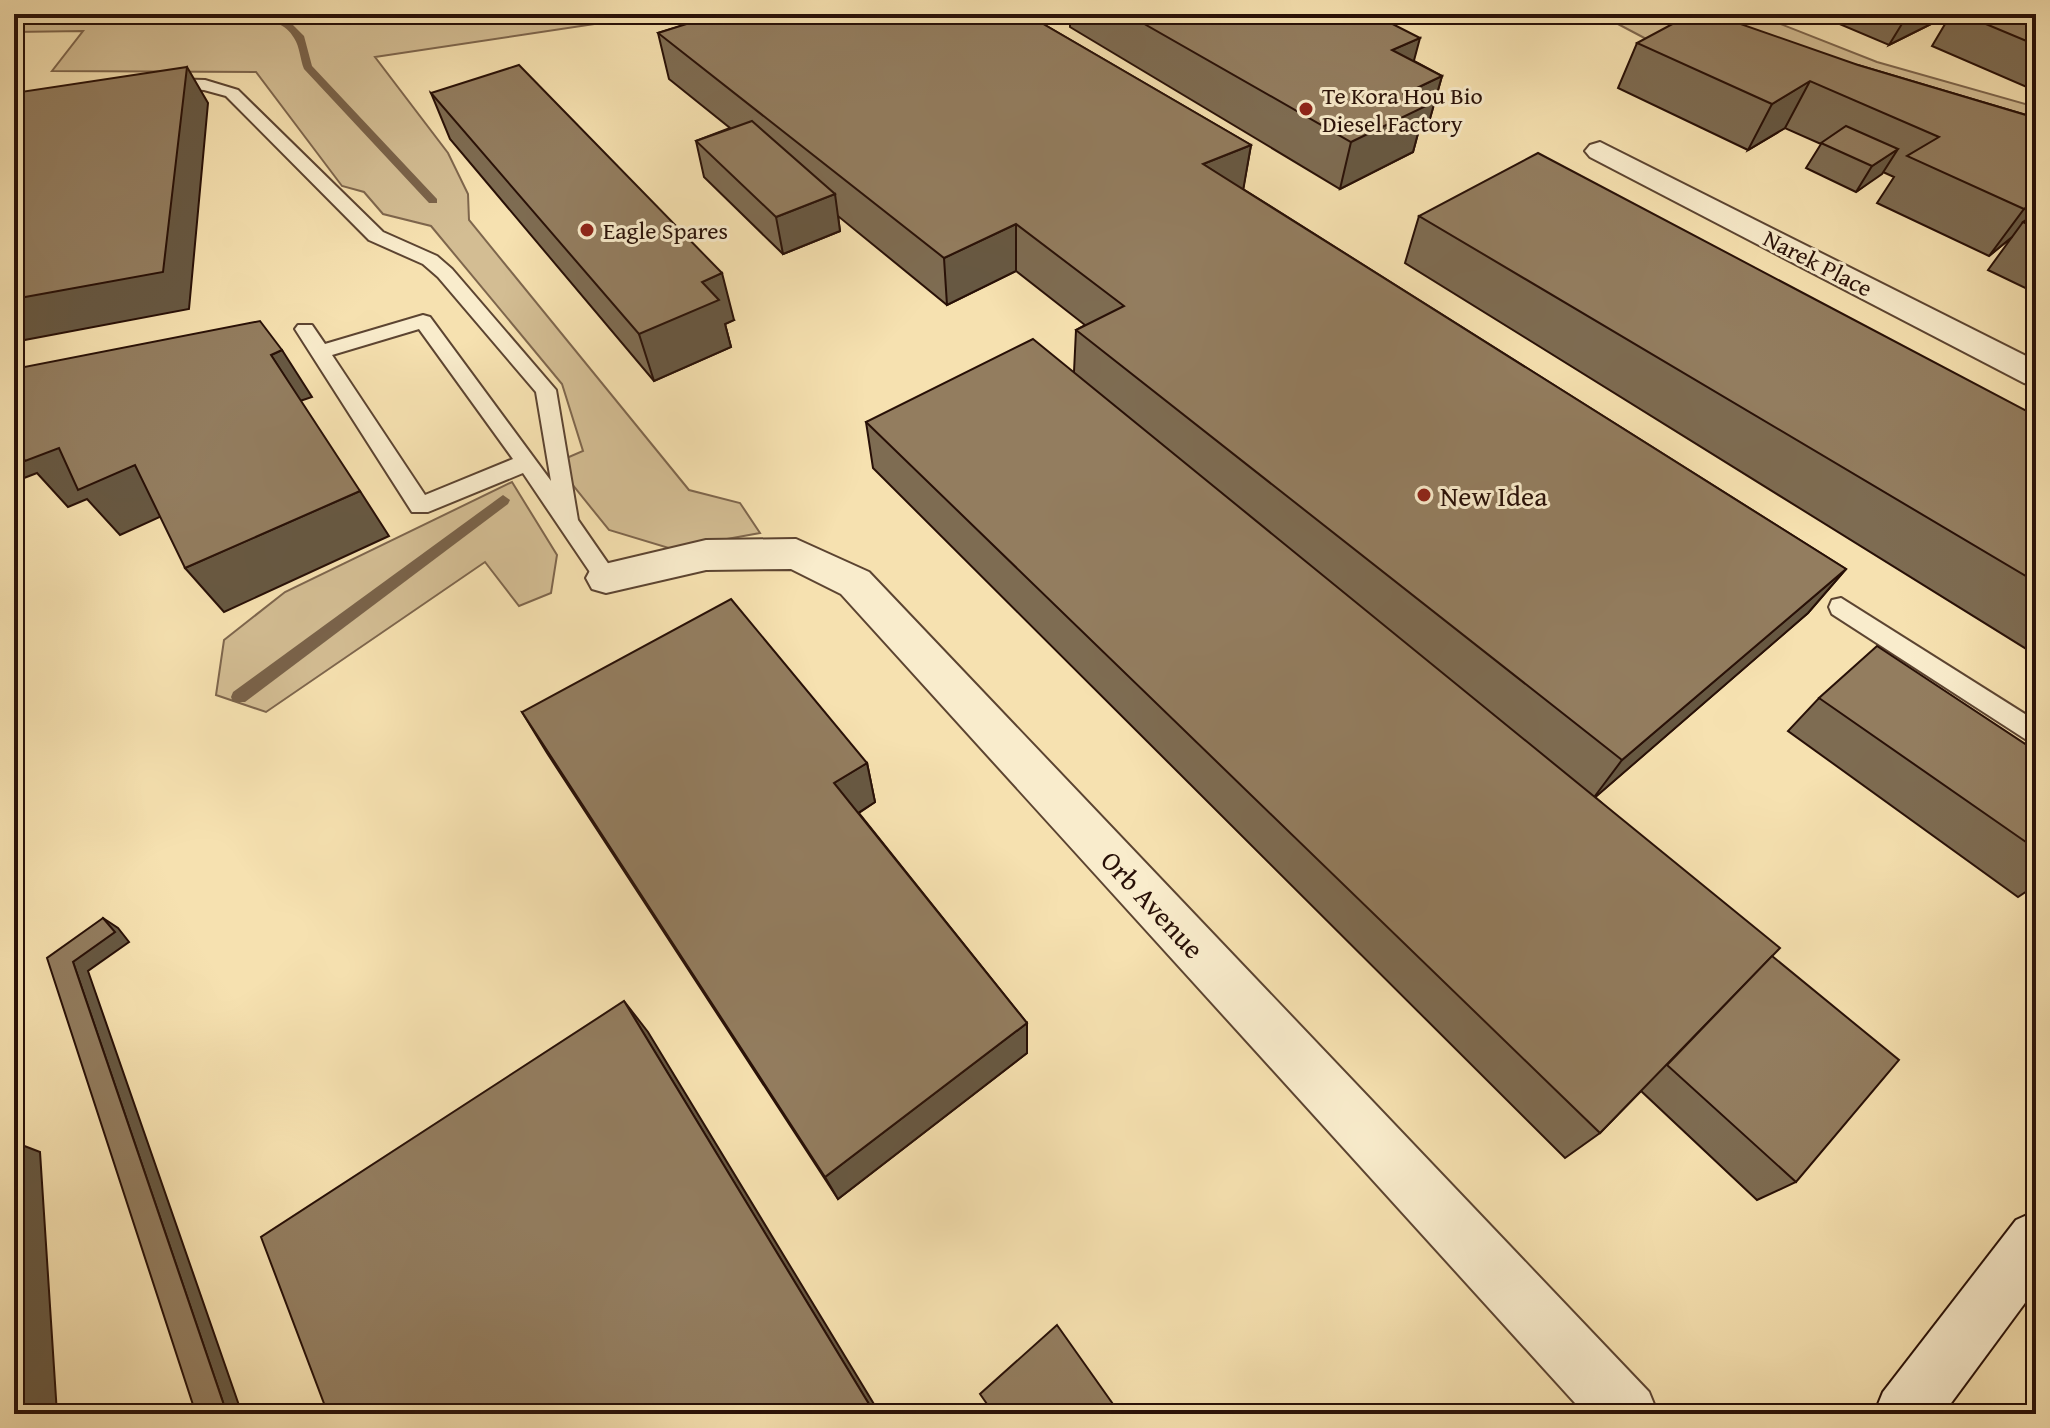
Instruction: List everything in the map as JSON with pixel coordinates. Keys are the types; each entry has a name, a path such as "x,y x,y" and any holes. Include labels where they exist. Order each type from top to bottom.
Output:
{"street":[{"name":"Narek Place","path":"1600,151 2036,375"},
{"name":"Orb Avenue","path":"606,578 706,555 796,554 855,583 1627,1414"},
{"path":"1905,1414 2036,1240"}],"lane":[{"path":"142,85 205,85 232,93 376,236 430,260 445,273 546,390 566,499 567,521"},
{"path":"320,352 423,321 527,462 606,578"},
{"path":"305,329 420,506 527,462"},
{"path":"1841,607 2036,735"}],"shaded area":[{"path":"14,14 661,14 375,57 448,153 468,194 469,220 689,490 740,503 760,533 672,549 609,530 555,463 583,451 562,384 431,226 383,214 364,192 342,186 256,72 52,71 83,31 14,32"},
{"path":"1599,14 1755,14 1877,62 2036,107 2036,169 1669,51"},
{"path":"512,482 557,555 551,593 519,606 485,562 266,712 216,695 224,640 285,592"}],"building":[{"path":"718,14 1026,14 1251,145 1203,164 1846,569 1622,760 1076,330 1124,306 1016,224 944,258 658,33"},
{"path":"1127,14 1373,14 1420,38 1392,50 1442,76 1404,94 1426,106 1351,142"},
{"path":"1691,14 1712,14 1858,65 2036,118 2036,200 2024,209 1907,156 1939,137 1810,81 1772,104 1637,43"},
{"path":"1962,14 2036,14 2036,45"},
{"name":"Eagle Spares","path":"519,65 722,273 702,282 719,300 639,334 431,93"},
{"path":"187,67 163,272 14,299 14,93"},
{"path":"752,121 835,194 776,217 696,141"},
{"path":"1846,126 1898,149 1872,166 1821,143"},
{"path":"1538,153 2036,416 2036,582 1419,216"},
{"path":"2036,213 2036,228 2023,222"},
{"path":"260,321 282,350 271,355 360,491 185,568 135,465 78,490 59,448 25,461 14,438 14,369"},
{"path":"1033,339 1780,948 1600,1133 866,422"},
{"path":"731,599 867,763 834,783 1027,1023 825,1177 522,712"},
{"path":"1877,646 2036,751 2036,849 1819,698"},
{"path":"103,918 115,932 73,962 227,1414 196,1414 47,958"},
{"path":"1772,956 1899,1060 1796,1182 1667,1065"},
{"path":"624,1001 875,1414 328,1414 261,1237"},
{"path":"1057,1325 1120,1414 994,1414 980,1394"}],"waterway":[{"path":"235,14 274,18"},
{"path":"274,18 293,20 351,14"},
{"path":"274,18 295,31 307,67 433,201"},
{"path":"239,697 503,500"}],"place":[{"name":"Te Kora Hou Bio Diesel Factory","path":"1306,109"},
{"name":"Eagle Spares","path":"587,230"},
{"name":"New Idea","path":"1424,495"}]}
